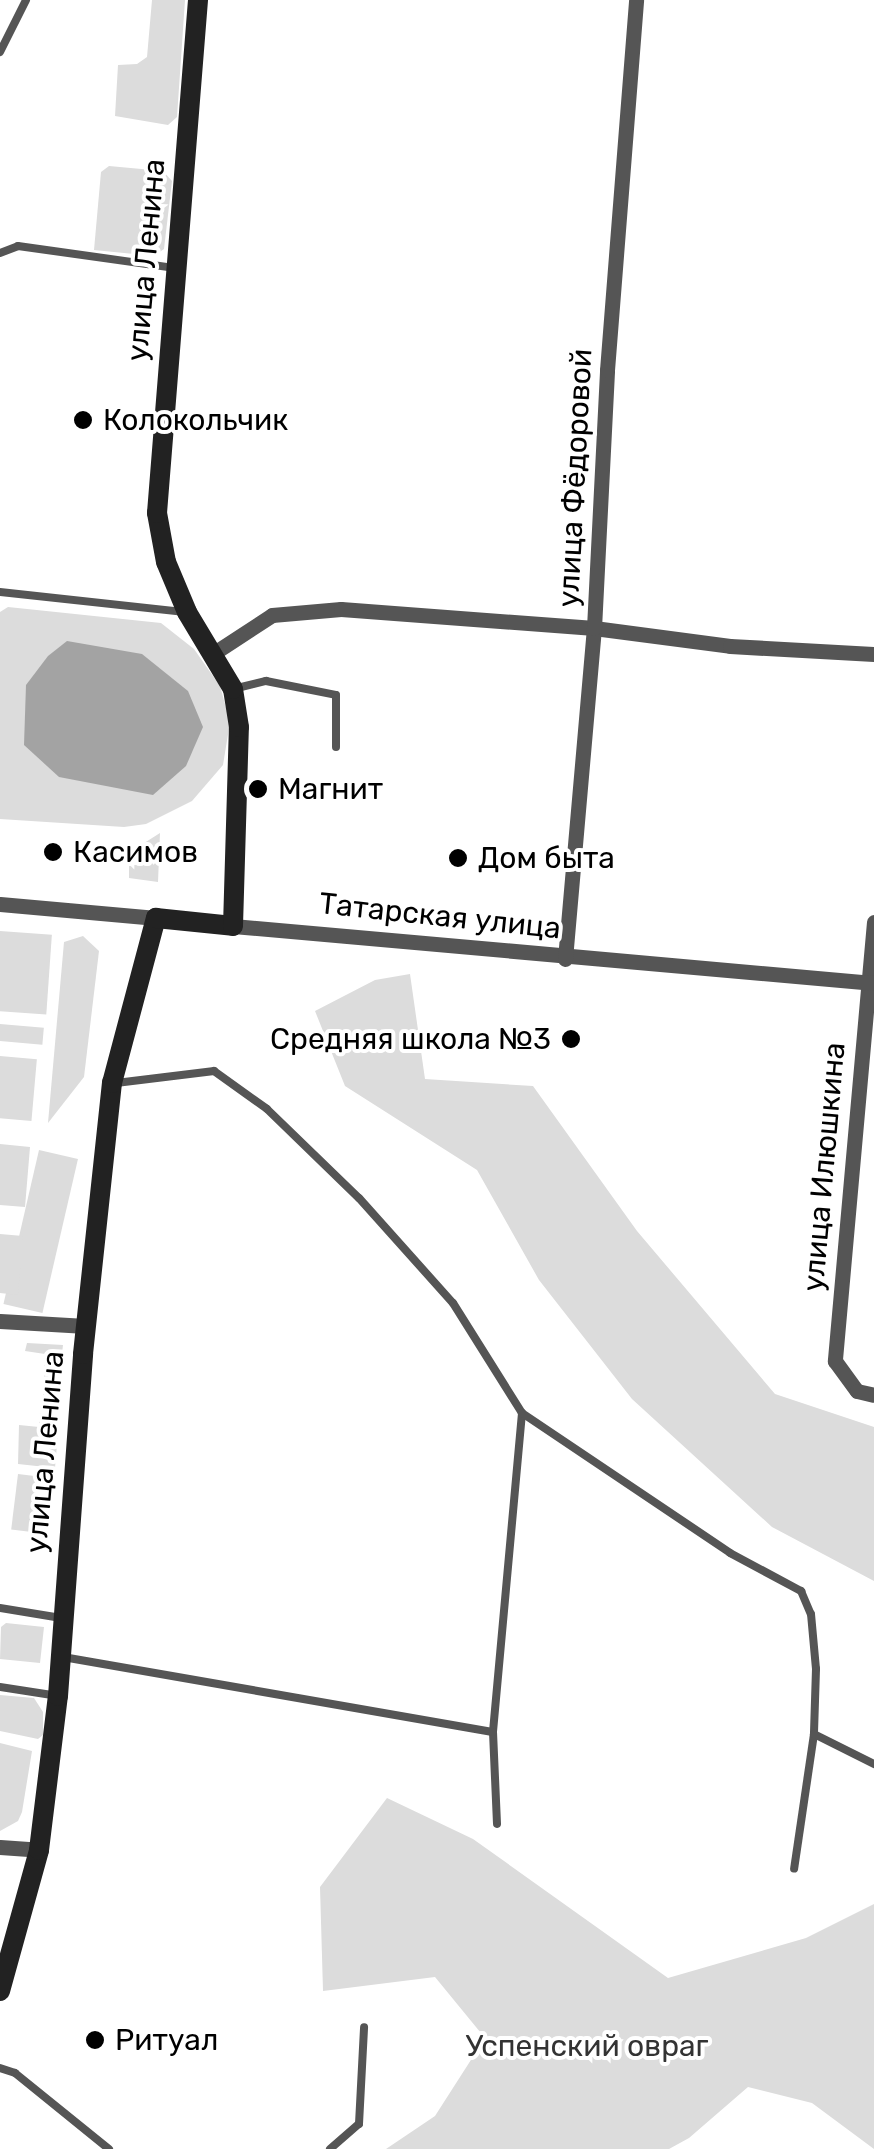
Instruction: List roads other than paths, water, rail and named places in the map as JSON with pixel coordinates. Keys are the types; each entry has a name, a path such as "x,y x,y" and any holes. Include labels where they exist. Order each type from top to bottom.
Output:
{"street":[{"name":"улица Ленина","path":"198,0 157,513 166,562 187,612 234,689 239,728 233,926"},
{"name":"улица Фёдоровой","path":"565,959 594,628 608,370 636,0"},
{"path":"214,653 272,615 341,609 594,628 730,646 874,654"},
{"name":"Татарская улица","path":"0,904 565,959 871,982"},
{"name":"улица Ленина","path":"0,1992 39,1850 58,1696 58,1656 86,1326 112,1083 156,918"},
{"name":"улица Илюшкина","path":"874,922 835,1361 857,1391 874,1395"},
{"path":"0,1321 86,1326"},
{"path":"0,1847 39,1850"}],"lane":[{"path":"0,52 26,0"},
{"path":"0,254 18,246 175,268"},
{"path":"0,592 187,612"},
{"path":"234,689 266,681 336,696 336,747"},
{"path":"112,1083 214,1071 267,1110 359,1198 453,1303 522,1413 730,1553 801,1591 811,1614 816,1669 814,1734 794,1870"},
{"path":"497,1824 493,1732 522,1413"},
{"path":"0,1608 61,1618"},
{"path":"58,1656 111,1669 493,1732"},
{"path":"0,1687 58,1696"},
{"path":"814,1734 874,1764"},
{"path":"330,2149 359,2124 364,2027"},
{"path":"0,2068 15,2073 109,2149"}],"place":[{"name":"Колокольчик","path":"83,420"},
{"name":"Магнит","path":"258,789"},
{"name":"Касимов","path":"53,852"},
{"name":"Дом быта","path":"458,858"},
{"name":"Средняя школа №3","path":"571,1039"},
{"name":"Ритуал","path":"95,2040"}],"park label":[{"name":"Успенский овраг","path":"587,2046"}]}
